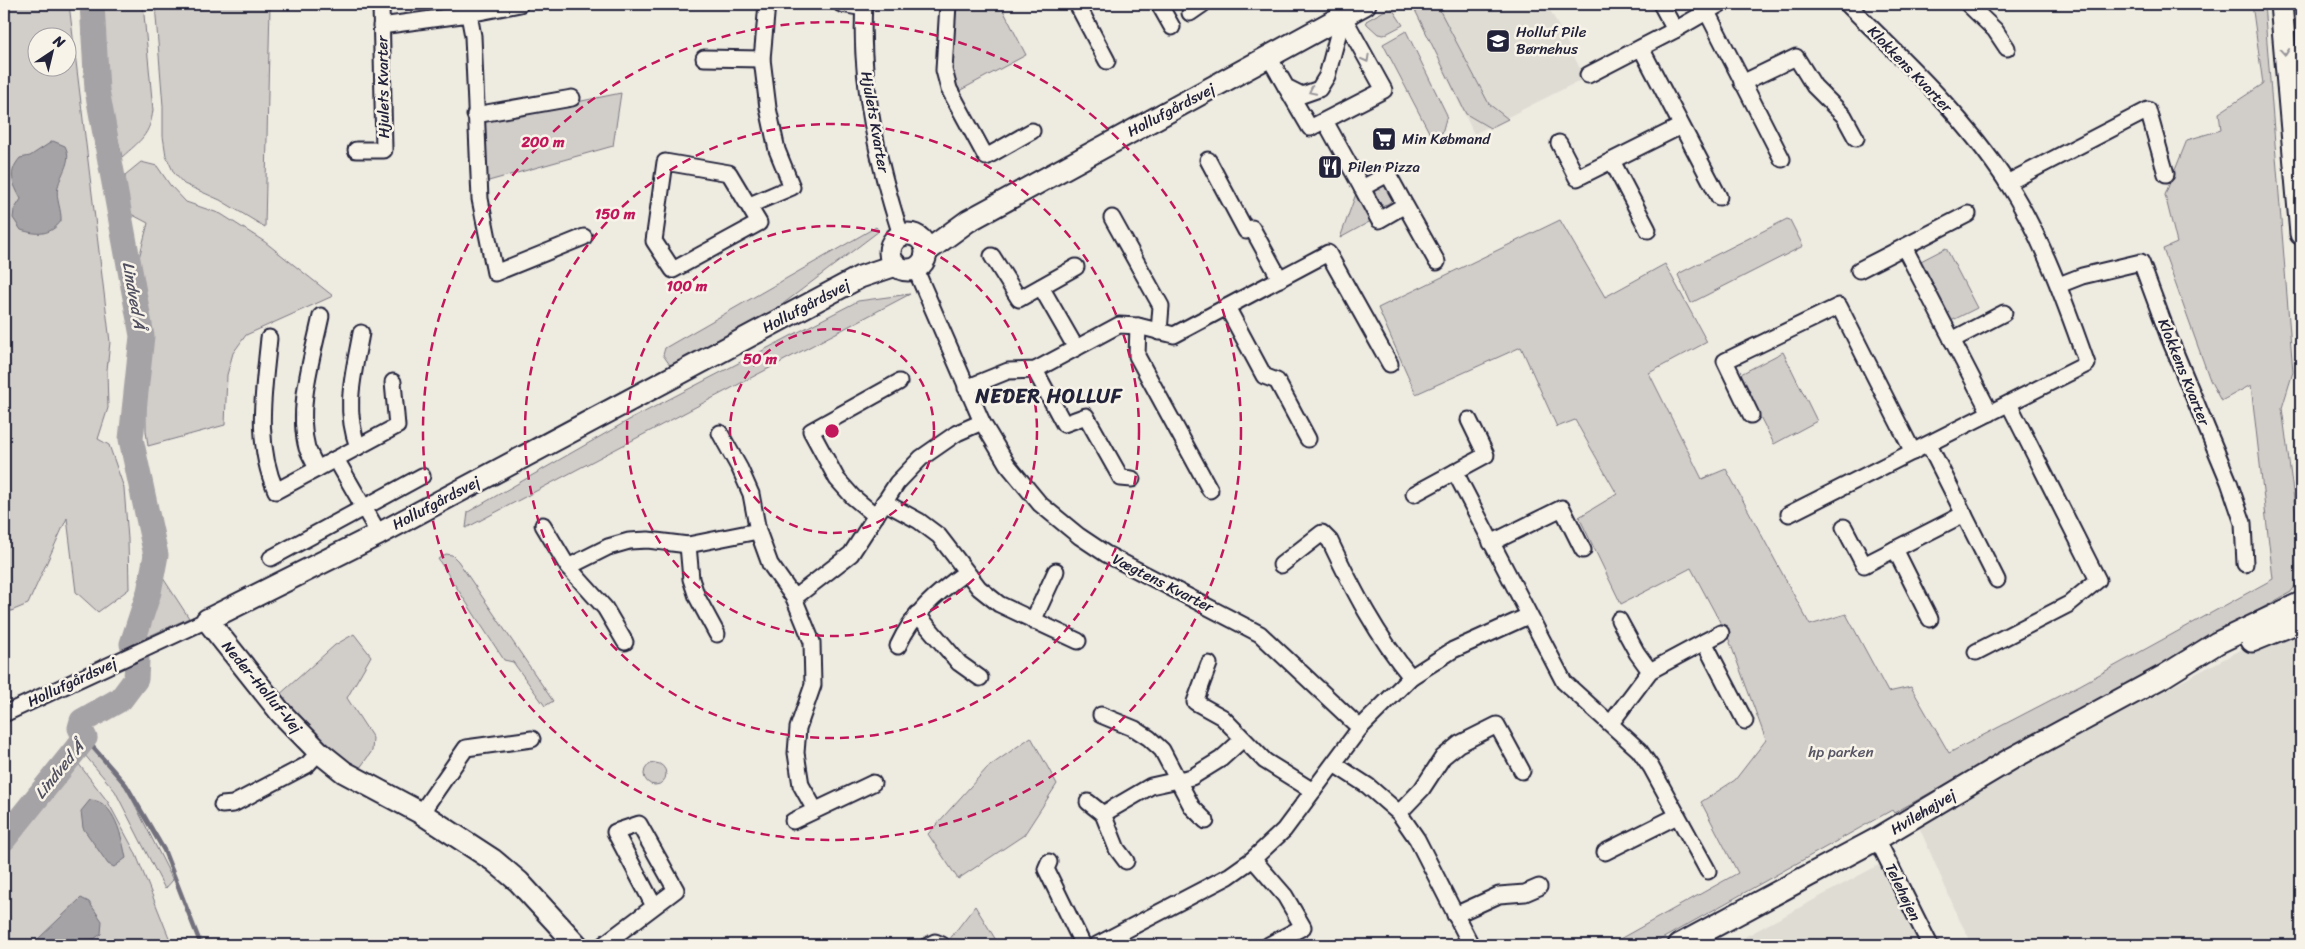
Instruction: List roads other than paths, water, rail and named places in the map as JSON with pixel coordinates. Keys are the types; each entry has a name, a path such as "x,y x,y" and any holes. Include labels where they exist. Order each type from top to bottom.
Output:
{"street":[{"name":"Hjulets Kvarter","path":"356,150 384,150 381,4"},
{"name":"Hjulets Kvarter","path":"381,26 468,9 520,4"},
{"path":"750,205 792,186 777,150 768,108 762,59 767,4"},
{"name":"Hjulets Kvarter","path":"841,4 864,6 865,71 874,130 888,192 908,251"},
{"path":"948,4 944,70 949,89 986,157 1032,132"},
{"path":"1077,4 1107,61"},
{"path":"1160,4 1172,27"},
{"path":"1190,13 1203,4"},
{"name":"Hollufgårdsvej","path":"4,714 207,620 379,534 908,251 968,221 1365,4"},
{"path":"1661,4 1675,30"},
{"path":"1588,75 1675,30 1720,4"},
{"name":"Klokkens Kvarter","path":"1789,514 2087,364 2059,285 2008,183 1964,126 1926,82 1846,4"},
{"path":"1968,4 1995,30 2007,48"},
{"path":"2281,4 2301,234"},
{"path":"468,9 473,36 480,199 495,273 584,237"},
{"path":"1706,12 1782,159"},
{"path":"1286,88 1302,95 1319,89 1327,76 1343,16"},
{"path":"1269,57 1310,128 1384,90 1343,16"},
{"path":"1641,48 1719,197"},
{"path":"1742,83 1796,57 1814,86 1844,116 1856,138"},
{"path":"704,58 762,59"},
{"path":"475,115 572,98"},
{"path":"2008,183 2148,110 2166,174"},
{"path":"1325,121 1379,220 1405,205"},
{"path":"1558,144 1577,178 1681,126"},
{"path":"1208,160 1246,231 1252,228 1280,279"},
{"path":"1612,161 1648,230"},
{"path":"665,162 729,173 750,205 759,223 673,270 654,241 665,162"},
{"path":"1362,188 1388,174 1437,262"},
{"path":"1859,270 1968,214"},
{"path":"1112,218 1161,306 1159,332"},
{"path":"1904,247 1990,413"},
{"name":"Vægtens Kvarter","path":"908,251 982,422 1007,464 1040,504 1071,530 1106,554 1225,614 1260,634 1360,728"},
{"path":"966,388 1008,372 1035,370 1119,325 1138,326 1174,335 1328,253 1390,364"},
{"path":"992,256 1019,299 1076,268"},
{"name":"Klokkens Kvarter","path":"2059,285 2082,276 2141,262 2168,335 2229,482 2243,524 2245,564"},
{"path":"1041,287 1076,348"},
{"path":"1751,415 1725,361 1838,306 1913,452"},
{"path":"1227,307 1264,376 1277,382 1308,439"},
{"path":"1952,340 2004,313"},
{"path":"317,469 307,447 304,420 307,378 321,316"},
{"path":"1138,326 1137,356 1210,490"},
{"path":"358,447 351,428 349,412 361,333"},
{"path":"268,338 262,440 267,470 276,491 397,426 393,382"},
{"path":"1035,370 1064,424 1086,416 1121,478 1132,479"},
{"path":"876,516 853,497 837,479 810,431 899,382"},
{"path":"1976,652 2069,604 2098,580 2009,404"},
{"path":"1414,494 1486,456 1469,420"},
{"path":"794,598 851,554 884,502 898,483 921,458 957,433 982,422"},
{"path":"720,433 740,469 751,494 758,531 770,564 794,598 812,642 813,684 798,728 796,753 801,785 815,810"},
{"path":"1929,445 1997,580"},
{"path":"336,459 379,534"},
{"path":"1455,472 1528,616 1564,682 1589,707 1611,723 1639,750 1651,767 1708,871"},
{"path":"271,558 422,476"},
{"path":"884,502 919,521 939,536 979,588 999,604 1078,641"},
{"path":"1491,543 1568,505 1583,550"},
{"path":"1844,527 1864,565 1964,514"},
{"path":"543,525 568,568 605,608 625,642"},
{"path":"568,568 608,547 630,541 648,540 688,545 758,531"},
{"path":"1281,565 1322,533 1330,541 1364,610 1388,649 1410,677"},
{"path":"688,545 691,579 717,634"},
{"path":"1895,549 1930,619"},
{"path":"1033,621 1056,571"},
{"path":"898,646 917,614 932,597 966,572"},
{"name":"Hvilehøjvej","path":"1680,945 1877,839 2011,760 2164,676 2217,643 2301,603"},
{"path":"917,614 959,663 980,678"},
{"path":"1097,945 1229,876 1253,859 1284,830 1360,728 1410,677 1453,650 1528,616"},
{"name":"Neder-Holluf-Vej","path":"207,620 281,713 318,752 344,772 456,834 512,876 577,945"},
{"path":"1619,620 1637,653 1650,671"},
{"name":"Hvilehøjvej","path":"2164,676 2226,654 2271,632 2301,621"},
{"path":"1611,723 1650,671 1720,633"},
{"path":"1704,642 1745,721"},
{"path":"1209,664 1195,702 1222,717 1265,761 1313,792"},
{"path":"1101,715 1135,729 1162,750 1192,807 1206,821"},
{"path":"1399,813 1422,789 1443,758 1459,744 1497,725 1522,771"},
{"path":"421,813 466,748 532,739"},
{"path":"1103,814 1150,786 1192,777 1221,758 1243,739"},
{"path":"222,805 233,804 307,765 318,752"},
{"path":"1334,764 1368,786 1399,813 1417,839 1471,945"},
{"path":"793,821 873,783"},
{"path":"1088,802 1103,814 1117,849 1126,861"},
{"path":"1605,852 1677,816"},
{"path":"603,945 676,890 639,824 615,832 654,906"},
{"name":"Telehøjen","path":"1877,839 1930,945"},
{"path":"1253,859 1285,896 1303,927 1269,945"},
{"path":"1049,862 1046,869 1084,945"},
{"path":"1455,915 1499,895 1525,893 1539,887"},
{"path":"929,945 935,942 942,945"}],"waterway":[{"name":"Lindved Å","path":"92,4 97,90 142,336 131,439 156,555 149,592 132,644"},
{"name":"Lindved Å","path":"4,839 85,738 80,728 82,721 121,699 136,679 137,660"},
{"path":"85,738 126,785 164,850 201,945"}],"place":[{"name":"Holluf Pile Børnehus","path":"1498,41"},
{"name":"Min Købmand","path":"1384,139"},
{"name":"Pilen Pizza","path":"1330,167"}],"district":[{"name":"NEDER HOLLUF","path":"1049,396"}],"park label":[{"name":"hp parken","path":"1841,752"}]}
